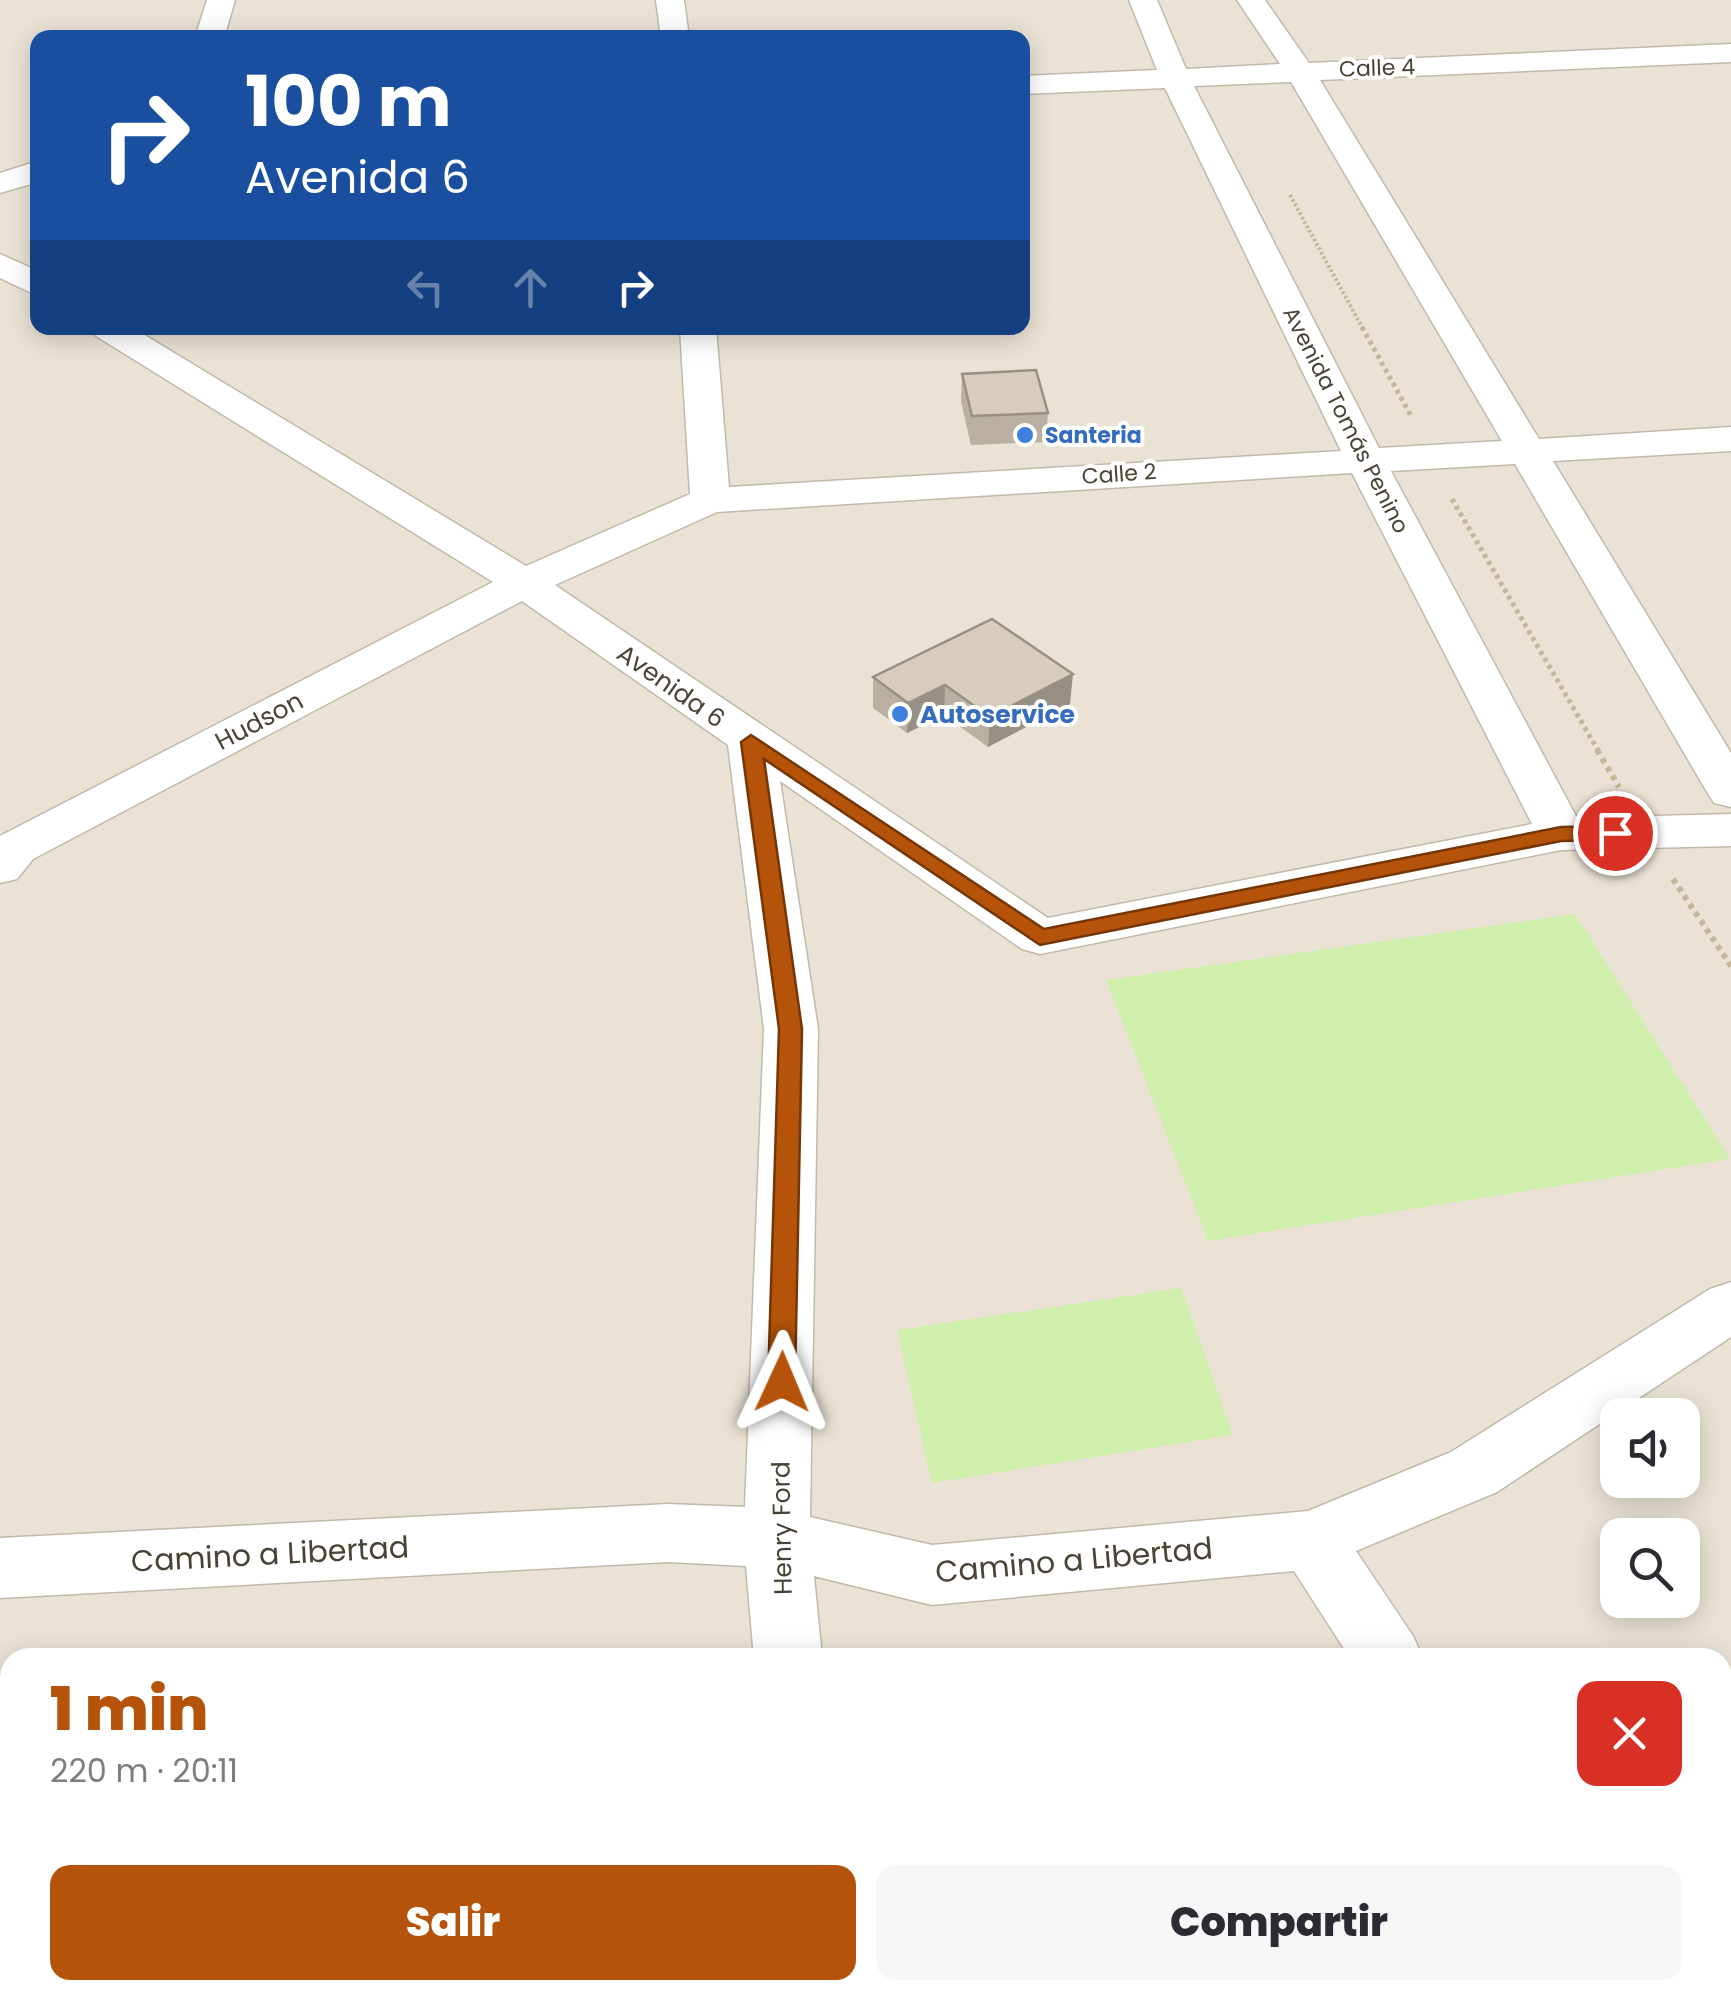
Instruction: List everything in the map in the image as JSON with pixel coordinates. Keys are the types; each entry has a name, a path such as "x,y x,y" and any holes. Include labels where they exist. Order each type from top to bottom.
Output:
{"street":[{"path":"212,30 221,0"},
{"path":"670,0 674,30"},
{"name":"Avenida Tomás Penino","path":"1143,0 1175,78 1364,458 1561,834"},
{"path":"1251,0 1300,72 1731,792"},
{"name":"Calle 4","path":"1030,85 1731,53"},
{"path":"0,183 30,174"},
{"path":"0,264 30,281"},
{"name":"Avenida 6","path":"120,335 524,582 751,742 1040,937 1561,834 1731,830"},
{"path":"698,335 710,500"},
{"name":"Calle 2","path":"524,582 710,500 1731,439"},
{"name":"Hudson","path":"0,867 16,848 524,582"},
{"name":"Henry Ford","path":"751,742 790,1029 777,1538 787,1648"},
{"name":"Camino a Libertad","path":"0,1568 668,1533 777,1538 932,1576 1311,1540 1474,1472 1731,1306"},
{"path":"1311,1540 1382,1648"}],"shaded area":[{"path":"0,0 1731,0 1731,1648 0,1648"}],"green space":[{"path":"1575,914 1730,1159 1208,1241 1106,980"},
{"path":"1181,1288 1233,1435 932,1483 897,1330"}],"building":[{"path":"1036,370 1048,413 972,416 962,374"},
{"path":"992,619 1073,674 990,717 945,685 908,703 873,677"}],"place":[{"name":"Santeria","path":"1025,435"},
{"name":"Autoservice","path":"900,714"}],"route":[{"path":"782,1382 790,1029 751,742 1040,937 1561,834 1615,833"}]}
